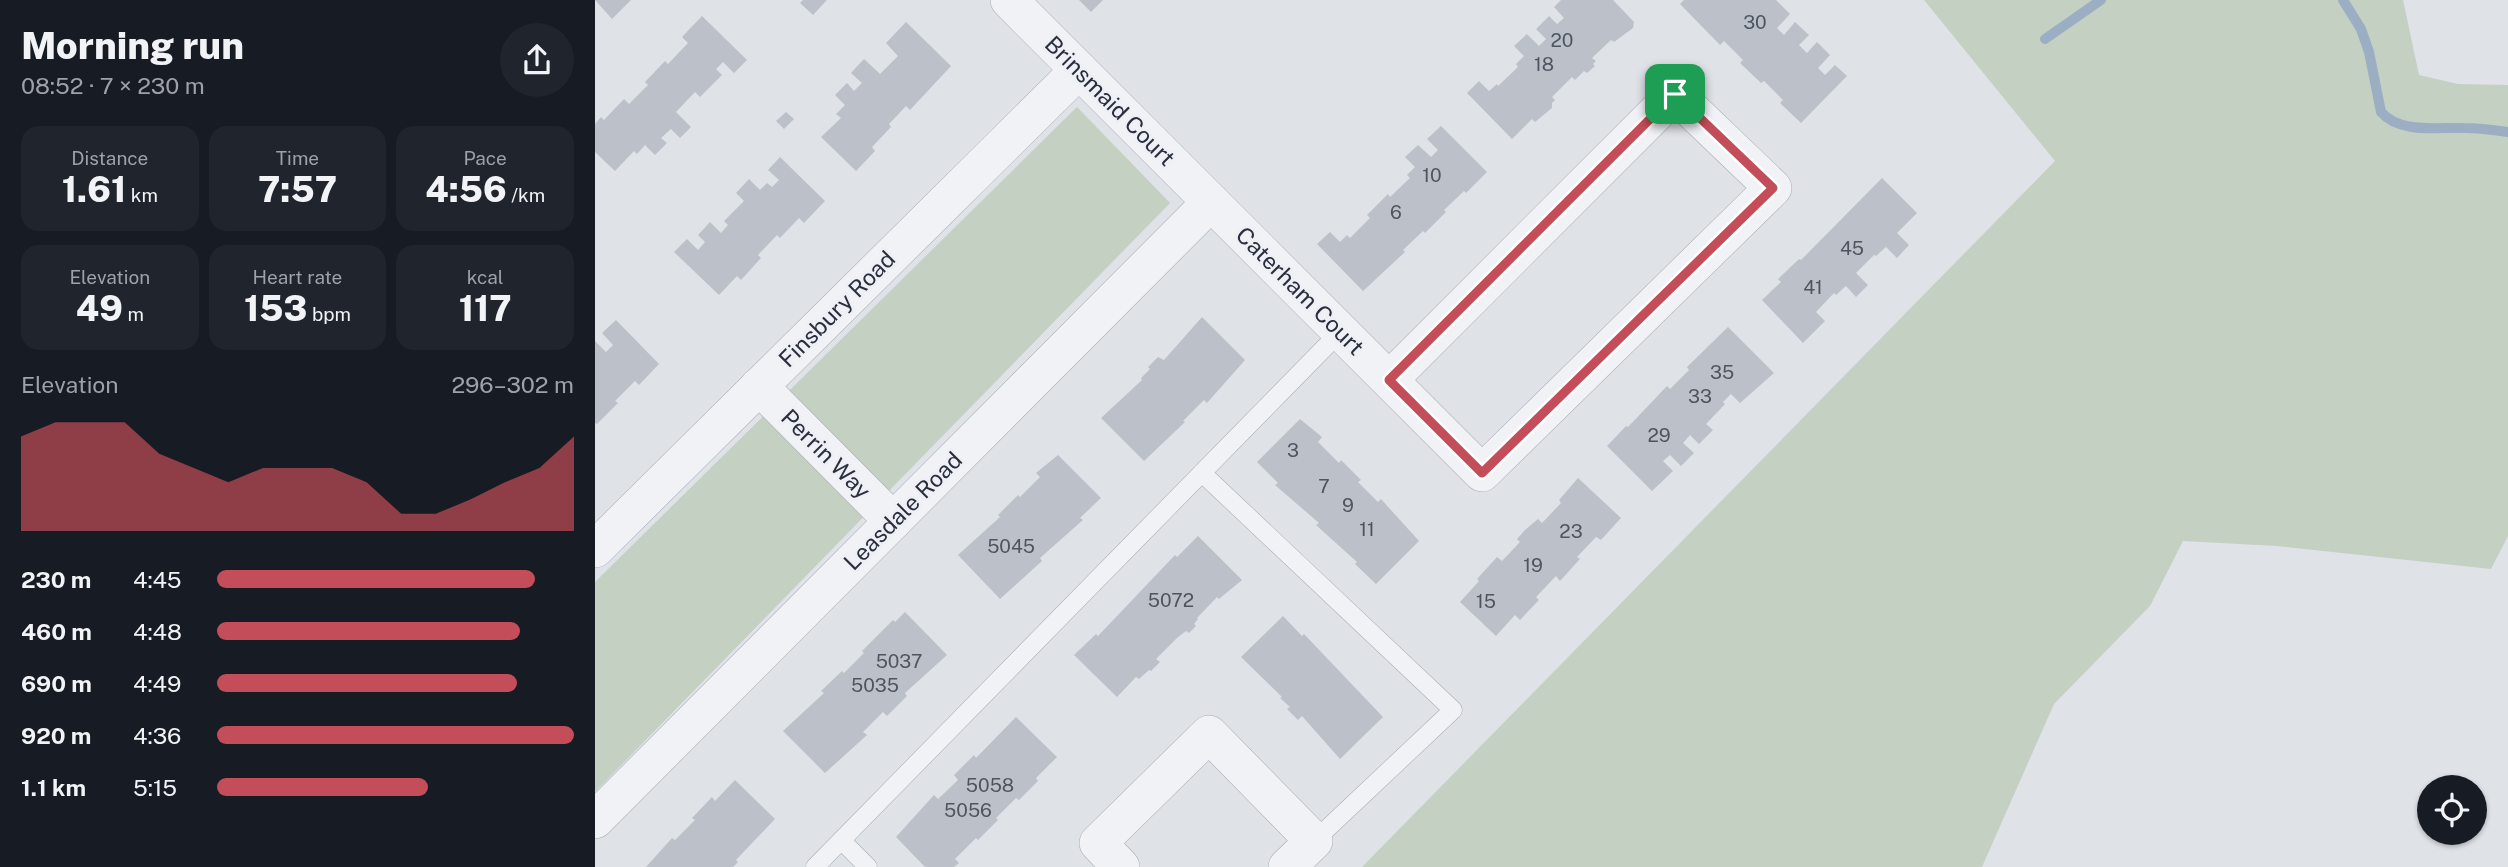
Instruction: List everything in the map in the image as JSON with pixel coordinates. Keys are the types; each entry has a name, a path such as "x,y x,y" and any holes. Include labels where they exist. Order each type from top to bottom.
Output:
{"street":[{"name":"Brinsmaid Court","path":"1009,0 1211,202"},
{"name":"Finsbury Road","path":"595,549 1079,69"},
{"name":"Caterham Court","path":"1211,202 1341,331 1389,380 1482,473 1773,188 1675,94 1389,380"},
{"name":"Leasdale Road","path":"595,820 1211,202"},
{"name":"Perrin Way","path":"759,386 893,521"},
{"path":"1121,867 1098,843 1209,734 1314,841 1287,867"}],"lane":[{"path":"815,867 1341,331"},
{"path":"1202,473 1454,710 1314,841"},
{"path":"842,841 868,867"}],"green space":[{"path":"1924,0 2403,0 2419,75 2458,84 2508,85 2508,536 2491,569 2277,546 2183,541 2150,606 2054,704 1982,867 1362,867 2055,161"},
{"path":"1077,107 1170,203 595,792 595,582"}],"building":[{"path":"595,0 631,0 612,19"},
{"path":"803,0 827,0 813,15 800,3"},
{"path":"1079,0 1103,0 1091,12"},
{"path":"1561,0 1613,0 1634,22 1633,28 1614,42 1611,40 1592,58 1596,61 1593,64 1595,66 1587,73 1584,71 1575,80 1572,77 1552,97 1555,100 1552,108 1535,122 1532,119 1512,139 1467,93 1479,81 1489,91 1518,67 1516,64 1524,56 1514,46 1527,34 1539,46 1546,39 1536,29 1549,16 1557,24 1564,18 1554,7"},
{"path":"1684,0 1776,0 1790,14 1777,28 1784,35 1795,22 1809,35 1799,45 1807,53 1817,42 1830,55 1818,68 1825,75 1835,65 1847,76 1801,123 1780,103 1783,100 1764,81 1761,83 1740,63 1743,60 1724,41 1720,45 1680,4"},
{"path":"702,16 747,60 734,73 723,62 716,69 722,75 700,97 695,92 676,112 691,127 680,138 671,129 661,138 667,143 655,155 645,145 637,154 634,151 615,171 595,152 595,124 601,117 604,120 624,99 629,104 648,85 645,82 665,61 668,64 688,43 682,37"},
{"path":"906,22 951,66 910,110 906,106 889,124 891,127 872,147 875,151 856,171 821,137 841,118 836,114 845,105 835,95 847,83 854,91 862,83 851,73 864,59 880,74 898,56 886,43"},
{"path":"786,112 794,119 784,129 776,121"},
{"path":"1441,126 1487,172 1444,210 1446,212 1403,250 1405,252 1363,291 1317,244 1330,232 1340,242 1347,235 1350,238 1370,218 1367,215 1388,194 1390,197 1410,178 1407,175 1415,167 1405,157 1418,145 1431,157 1438,150 1427,139"},
{"path":"780,157 825,201 804,223 799,218 780,238 777,235 758,255 761,258 741,280 737,276 719,295 674,252 687,239 698,250 705,242 698,235 710,222 721,233 728,225 724,221 744,201 736,193 749,179 760,190 767,183 772,187 779,180 768,170"},
{"path":"1882,178 1917,213 1897,233 1909,245 1897,258 1886,247 1874,255 1856,273 1868,285 1856,297 1846,286 1836,295 1834,293 1816,312 1825,321 1803,343 1762,300 1781,282 1778,279 1801,260"},
{"path":"1202,317 1245,360 1207,403 1204,400 1144,461 1101,418 1142,380 1150,369 1148,367 1158,357 1164,360"},
{"path":"616,320 659,364 639,385 635,381 597,424 595,341 606,352 613,345 602,333"},
{"path":"1728,327 1774,373 1740,403 1731,394 1706,424 1713,430 1699,444 1690,435 1683,443 1694,453 1681,466 1670,455 1663,461 1673,471 1652,491 1607,446 1667,386 1670,389 1689,370 1687,367"},
{"path":"1300,419 1322,437 1318,442 1361,480 1358,482 1378,502 1381,499 1419,541 1376,584 1355,564 1357,562 1316,525 1319,523 1275,485 1278,483 1257,462"},
{"path":"1058,455 1101,498 1080,518 1083,520 1040,558 1042,561 1000,599 958,555 1000,517 998,515 1018,495 1020,497 1040,477 1036,473"},
{"path":"1578,478 1621,518 1601,540 1596,537 1560,581 1556,576 1536,597 1539,600 1520,620 1515,615 1496,636 1460,602 1497,557 1502,561 1520,542 1517,539 1525,530 1538,519 1542,523 1561,503 1559,500"},
{"path":"1198,536 1242,580 1219,599 1217,597 1197,618 1194,624 1196,626 1189,633 1186,631 1177,638 1156,659 1160,662 1151,671 1139,679 1136,677 1117,697 1074,655 1096,634 1098,636 1175,555 1177,557"},
{"path":"905,612 947,655 905,693 907,696 887,716 883,712 863,732 867,735 825,773 783,731 824,693 821,691 864,653 862,651 893,620 895,622"},
{"path":"1283,616 1302,636 1304,634 1383,717 1340,759 1302,716 1298,720 1287,709 1290,707 1280,698 1282,697 1241,657"},
{"path":"1016,717 1057,757 1019,800 1016,798 978,840 976,838 955,859 959,863 954,867 925,867 896,837 934,795 938,799 958,780 954,775 974,755 976,758"},
{"path":"735,780 775,819 736,860 738,862 733,867 646,867 672,838 675,840 695,820 692,818 712,797 715,801"}],"waterway":[{"path":"2045,39 2101,0"},
{"path":"2343,0 2361,29 2369,52 2381,112 2389,119 2398,124 2420,128 2475,128 2508,132"}],"route":[{"path":"1675,94 1773,188 1482,473 1389,380 1675,94"}]}
